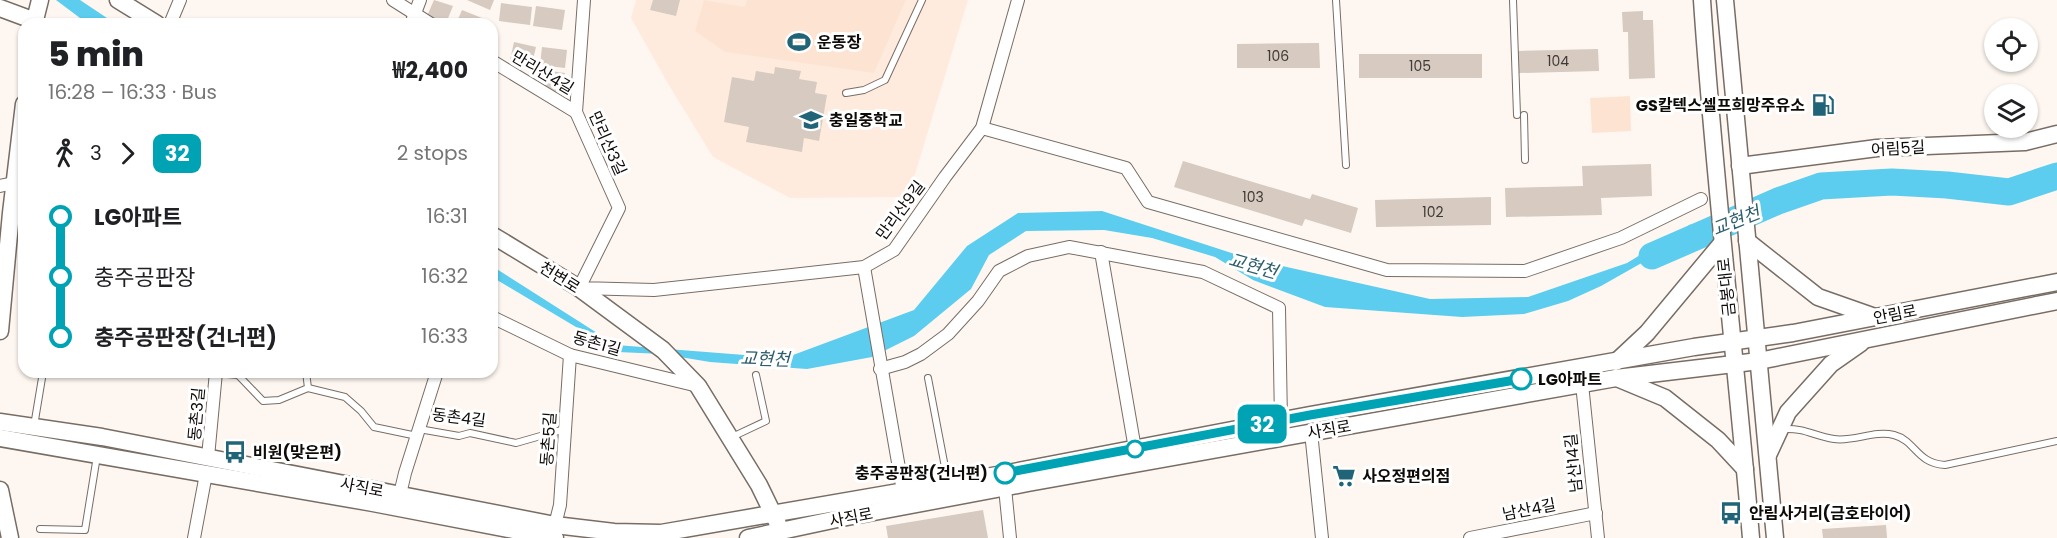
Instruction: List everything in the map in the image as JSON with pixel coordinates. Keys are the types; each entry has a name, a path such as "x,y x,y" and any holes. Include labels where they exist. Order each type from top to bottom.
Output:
{"street":[{"path":"0,0 37,16"},
{"path":"118,0 148,18"},
{"path":"172,18 180,0"},
{"path":"393,0 411,18"},
{"path":"412,18 420,0"},
{"name":"만리산3길","path":"579,288 619,208 576,112 584,0"},
{"name":"만리산9길","path":"579,288 654,290 864,267 894,250 982,128 1017,0"},
{"name":"금봉대로","path":"1702,0 1714,169 1751,538"},
{"name":"금봉대로","path":"1725,0 1774,538"},
{"path":"0,8 37,16"},
{"name":"만리산4길","path":"498,65 576,112"},
{"path":"982,128 1126,168 1148,202 1387,270 1525,271 1621,238 1701,199"},
{"name":"어림5길","path":"1740,165 1877,148 2025,142 2057,134"},
{"path":"0,331 17,214 7,184 18,155"},
{"name":"천변로","path":"498,239 579,288 627,322 663,350 698,386"},
{"path":"1747,241 1818,297 1876,317"},
{"path":"1722,243 1616,370 1665,398 1718,440 1745,469"},
{"name":"사직로","path":"880,369 905,362 921,354 948,334 978,302 999,271 1028,256 1069,247 1203,272 1279,308 1281,421"},
{"path":"1101,252 1135,449"},
{"path":"864,267 903,491"},
{"name":"안림로","path":"1732,343 2057,282"},
{"name":"안림로","path":"1735,363 1759,361 2057,301"},
{"name":"동촌1길","path":"498,320 570,355 698,386"},
{"path":"1767,455 1788,412 1831,364 1869,338"},
{"name":"사직로","path":"0,438 555,532 661,533 773,515 1281,421 1311,424 1582,384 1616,370 1694,347 1732,343"},
{"name":"동촌5길","path":"555,532 560,505 570,355"},
{"name":"사직로","path":"748,538 784,535 842,518 1005,488 1311,424 1616,370 1735,363"},
{"name":"동촌3길","path":"208,457 216,378"},
{"name":"동촌4길","path":"400,494 435,378"},
{"name":"남산14길","path":"1582,384 1598,538"},
{"path":"698,386 759,485 784,535"},
{"name":"사직로","path":"0,422 208,457 400,494 555,532"},
{"path":"1311,424 1322,538"},
{"path":"194,538 206,474"},
{"path":"1005,488 1010,538"},
{"path":"0,490 10,538"},
{"name":"남산4길","path":"1470,538 1596,513"}],"lane":[{"path":"846,93 864,90 885,80 922,0"},
{"path":"1336,0 1346,165"},
{"path":"1513,0 1525,160"},
{"path":"728,438 766,421 756,375"},
{"path":"34,426 42,378"},
{"name":"동촌3길","path":"241,378 262,401 279,400 308,388"},
{"path":"307,378 308,388"},
{"path":"928,378 948,483"},
{"name":"동촌4길","path":"308,388 345,398 361,411 374,427 459,436 470,433 516,443 565,429"},
{"path":"1780,429 1799,428 1835,439 1877,434 1894,435 1906,441 1918,455 1933,464 1945,465 2057,441"},
{"path":"40,529 85,530 97,455"}],"shaded area":[{"name":"충일중학교","path":"636,0 968,0 908,197 790,198 713,157 631,18"},
{"name":"운동장","path":"704,0 745,7 747,0 906,0 874,73 725,52 695,31"},
{"path":"1630,96 1631,131 1592,133 1590,98"}],"water":[{"path":"56,0 80,0 107,18 80,18"},
{"path":"1102,211 1247,258 1430,299 1528,297 1627,263 1691,224 1682,247 1654,256 1601,286 1568,301 1524,314 1462,317 1325,307 1253,280 1215,257 1152,238 1104,230 1026,231 989,255 971,289 914,336 872,357 807,369 710,362 662,354 618,352 498,281 498,270 616,345 785,358 914,310 967,246 1018,213"}],"building":[{"path":"434,0 453,6 448,18 427,16"},
{"path":"467,0 494,0 490,10"},
{"path":"653,0 680,0 676,16 650,10"},
{"path":"501,3 532,7 530,25 499,21"},
{"path":"536,6 565,10 562,30 533,26"},
{"path":"462,10 482,18 459,18"},
{"path":"1643,11 1643,20 1653,20 1655,78 1629,79 1628,32 1623,32 1622,12"},
{"path":"514,42 536,47 532,64 510,60"},
{"path":"1319,43 1320,68 1237,68 1237,44"},
{"path":"542,47 567,50 565,68 540,65"},
{"path":"1598,49 1599,71 1519,73 1518,51"},
{"path":"1359,54 1482,54 1482,78 1359,78"},
{"path":"775,67 801,71 799,79 817,82 815,93 827,95 819,141 804,138 802,152 746,142 749,127 724,122 732,77 754,81 756,71 774,74"},
{"path":"537,69 565,73 562,95 535,85"},
{"path":"1183,161 1310,199 1312,194 1358,208 1351,233 1305,219 1302,226 1174,187"},
{"path":"1651,164 1652,196 1601,198 1602,215 1506,217 1505,188 1583,186 1582,166"},
{"path":"1491,197 1491,225 1376,227 1375,200"},
{"path":"983,510 988,538 888,538 886,526"},
{"path":"1886,525 1887,538 1823,538 1822,529"}],"waterway":[{"name":"교현천","path":"1652,256 1778,201 1821,186 1892,182 2009,192 2057,176"}],"bus line":[{"name":"32","path":"1005,473 1310,415 1521,379"}],"place":[{"name":"운동장","path":"799,42"},
{"name":"GS칼텍스셀프희망주유소","path":"1823,105"},
{"name":"충일중학교","path":"811,120"},
{"name":"LG아파트","path":"1521,379"},
{"name":"비원(맞은편)","path":"235,452"},
{"name":"충주공판장(건너편)","path":"1005,473"},
{"name":"사오정편의점","path":"1344,476"},
{"name":"안림사거리(금호타이어)","path":"1731,513"}]}
